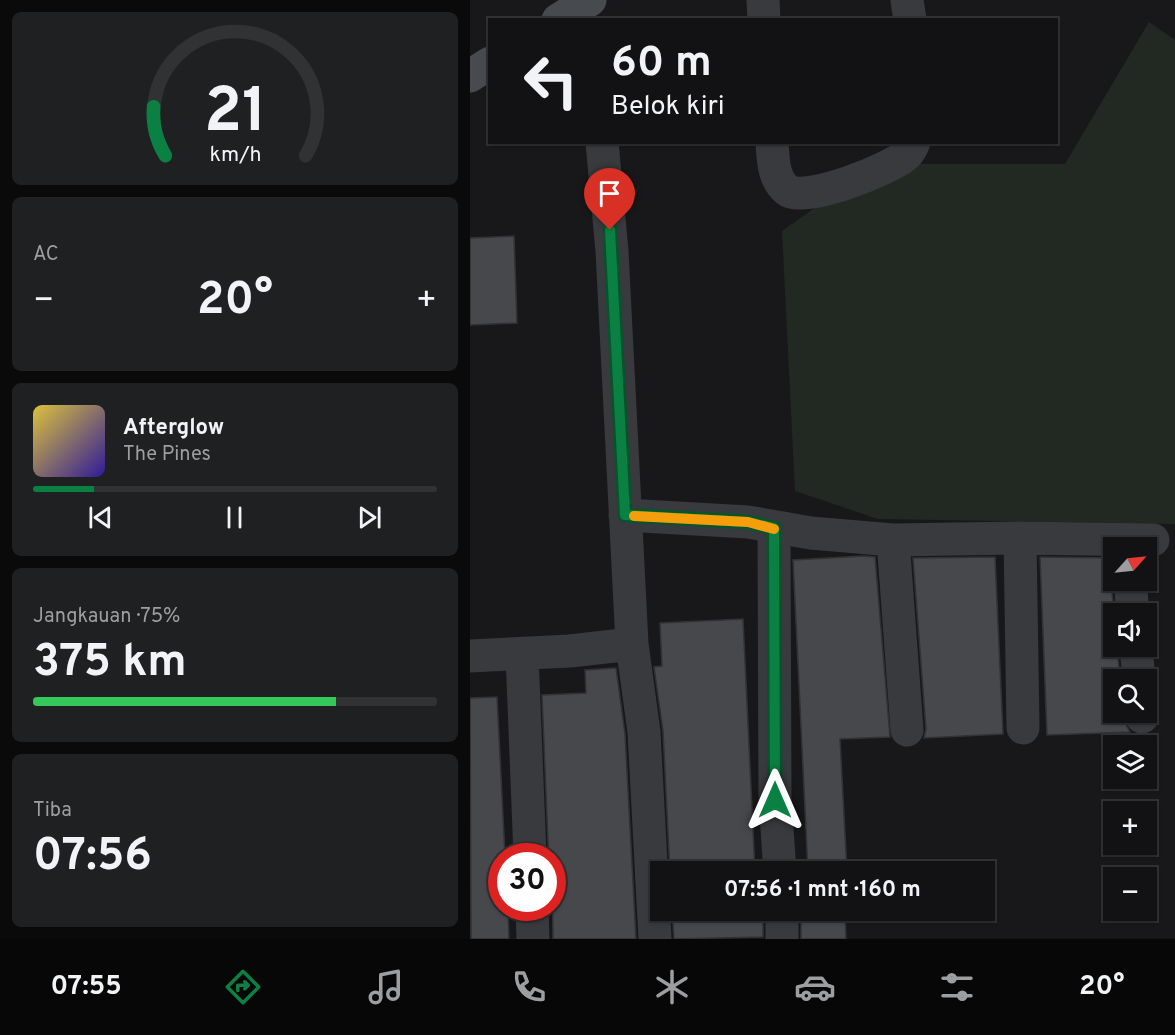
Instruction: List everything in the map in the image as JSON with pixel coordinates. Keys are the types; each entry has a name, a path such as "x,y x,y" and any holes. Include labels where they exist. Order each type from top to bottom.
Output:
{"street":[{"path":"762,0 764,18"},
{"path":"907,0 910,18"},
{"path":"470,75 488,64"},
{"path":"602,144 612,251 632,644 644,732 655,939"},
{"path":"772,144 775,170 779,179 787,191 798,194 850,183 905,156 913,144"},
{"path":"625,515 748,522 774,528 843,537 893,540 1020,538 1103,542"},
{"path":"774,528 775,800 779,861"},
{"path":"1020,538 1024,728"},
{"path":"893,540 907,730"},
{"path":"470,656 522,654 632,644"},
{"path":"522,654 529,843"},
{"path":"532,921 533,939"},
{"path":"782,921 782,939"}],"shaded area":[{"path":"1149,22 1175,40 1175,524 878,519 795,491 782,231 843,188 919,164 1065,164"}],"building":[{"path":"514,236 517,323 470,325 470,238"},
{"path":"875,557 890,737 840,739 846,861 807,861 793,560"},
{"path":"995,557 1003,734 924,738 926,729 913,558"},
{"path":"1040,557 1103,558 1103,591 1112,591 1113,603 1103,603 1103,657 1118,657 1119,669 1103,669 1103,723 1125,723 1130,732 1047,735"},
{"path":"743,619 754,861 669,861 663,731 654,667 662,666 660,623"},
{"path":"616,668 625,734 636,939 553,939 553,921 566,921 566,843 548,843 542,695 586,693 585,670"},
{"path":"497,697 504,843 488,843 488,921 508,921 509,939 471,939 470,698"},
{"path":"673,921 763,921 763,937 674,939"},
{"path":"801,921 845,921 846,939 801,939"}],"slow traffic":[{"path":"634,516 748,522 774,529"}],"route":[{"path":"610,230 625,515 748,522 774,528 775,800"}]}
